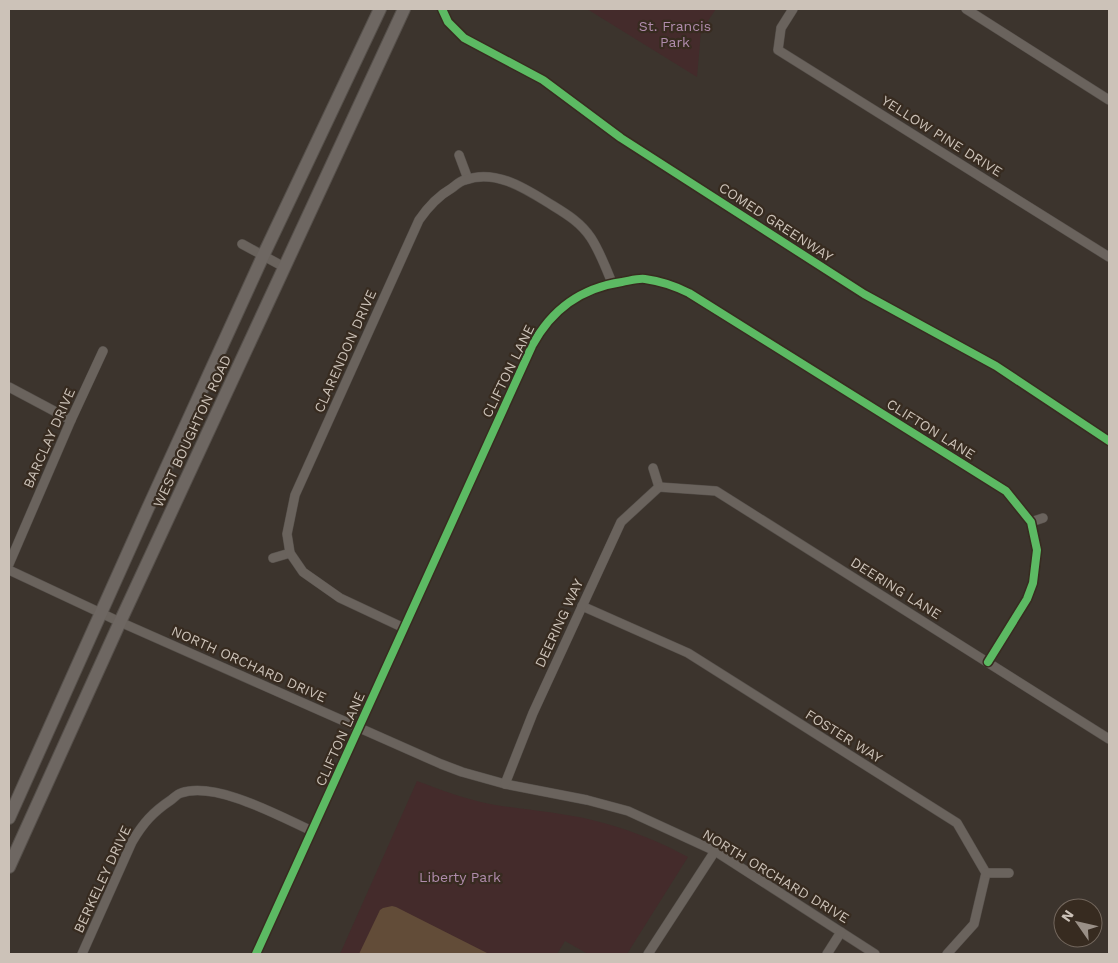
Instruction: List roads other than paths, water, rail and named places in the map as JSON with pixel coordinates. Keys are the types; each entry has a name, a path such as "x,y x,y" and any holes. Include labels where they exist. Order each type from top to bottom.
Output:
{"main road":[{"name":"WEST BOUGHTON ROAD","path":"9,818 148,508 380,9"},
{"name":"WEST BOUGHTON ROAD","path":"9,867 120,622 404,9"}],"street":[{"name":"YELLOW PINE DRIVE","path":"793,9 781,28 778,50 1109,257"},
{"path":"966,9 1109,100"},
{"path":"458,155 466,179 481,176 495,177 512,182 525,188 569,216 590,237 598,250 612,283"},
{"name":"CLARENDON DRIVE","path":"290,553 288,534 294,495 419,220 440,195 466,179"},
{"path":"242,244 284,267"},
{"name":"CLIFTON LANE","path":"256,954 538,333 545,323 562,307 588,291 612,283 643,279 677,287 1006,491 1031,522 1037,550 1033,583 1027,598 988,662"},
{"name":"BARCLAY DRIVE","path":"9,564 103,351"},
{"path":"9,387 71,420"},
{"path":"653,468 658,487"},
{"name":"DEERING WAY","path":"505,784 533,713 621,522 658,487"},
{"name":"DEERING LANE","path":"658,487 716,491 1109,739"},
{"path":"1031,522 1043,518"},
{"path":"273,558 290,553 303,572 340,598 404,628"},
{"name":"NORTH ORCHARD DRIVE","path":"9,570 120,622 441,764 505,784 587,800 628,811 715,851 875,954"},
{"name":"FOSTER WAY","path":"582,606 688,654 957,823 986,873"},
{"name":"BERKELEY DRIVE","path":"82,954 140,828 159,808 180,793 205,790 226,794 312,831"},
{"path":"648,954 715,851"},
{"path":"947,954 974,924 986,873 1009,873"},
{"path":"827,954 842,932"}],"park label":[{"name":"St. Francis Park","path":"675,34"},
{"name":"Liberty Park","path":"460,877"}]}
